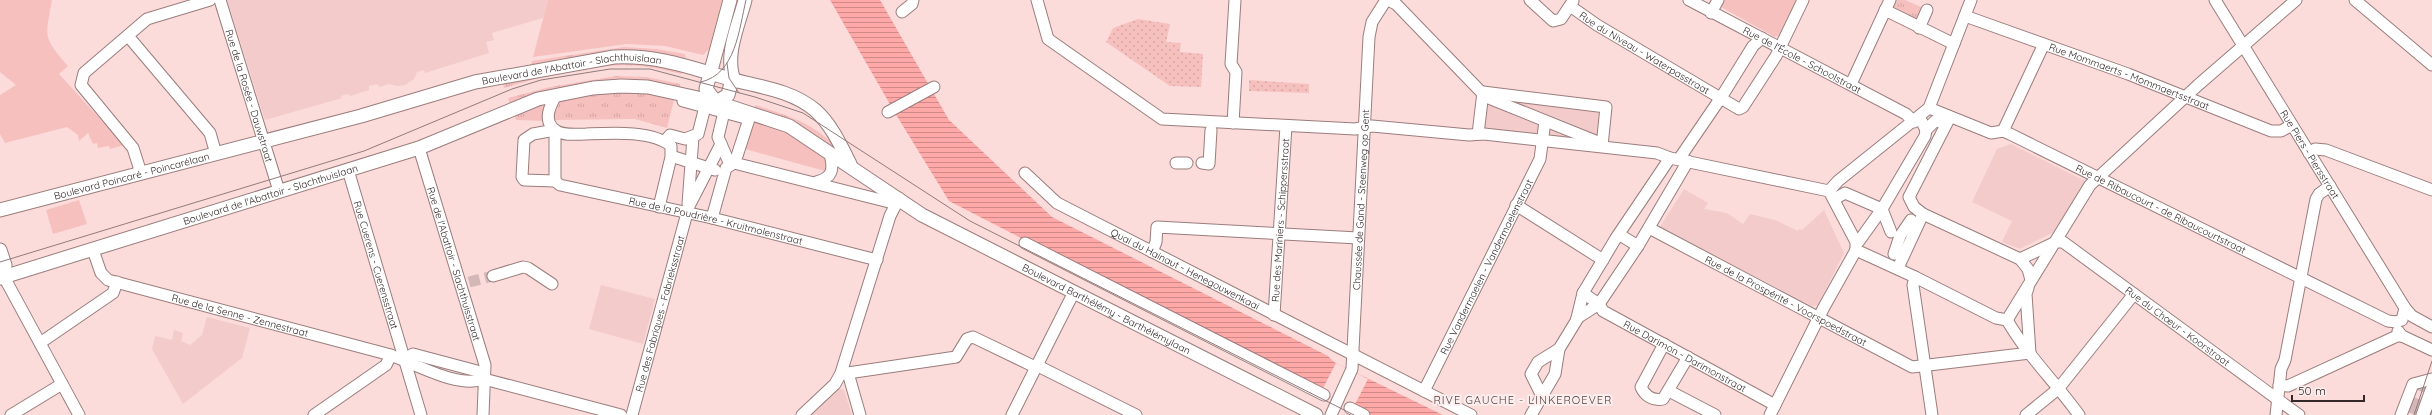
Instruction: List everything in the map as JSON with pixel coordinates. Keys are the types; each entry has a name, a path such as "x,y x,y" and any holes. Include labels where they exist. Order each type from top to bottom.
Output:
{"main road":[{"path":"730,0 706,89 715,107 728,95 732,76 732,52 745,0"},
{"name":"Boulevard de l'Abattoir - Slachthuislaan","path":"263,142 361,116 475,82 614,57 656,58 732,76 783,92 803,101 816,111 828,124 850,164"},
{"name":"Boulevard de l'Abattoir - Slachthuislaan","path":"1,277 93,250 132,235 419,148 524,105 556,95 621,86 655,88 715,107 789,126 830,154 850,164 898,201"},
{"name":"Boulevard Poincaré - Poincarélaan","path":"0,210 263,142"},
{"name":"Boulevard Barthélémy - Barthélémylaan","path":"898,201 922,215 1316,415"},
{"path":"0,250 5,265 1,277"},
{"path":"2423,415 2432,390"}],"street":[{"path":"141,173 133,148 81,85 84,73 147,19 210,0"},
{"name":"Rue de la Rosée - Dauwstraat","path":"220,0 279,191"},
{"path":"902,12 912,4 913,0"},
{"path":"1037,0 1048,39 1162,119 1286,126 1363,128 1372,126 1544,140 1657,153 1679,159 1841,192 1882,209 1898,235"},
{"path":"1387,0 1396,4 1483,92 1486,97 1596,141 1602,146"},
{"name":"Chaussée de Gand - Steenweg op Gent","path":"1334,408 1351,370 1353,354 1368,37 1372,22 1387,0"},
{"path":"1530,0 1545,16 1553,21 1561,19 1571,3"},
{"name":"Rue de l'École - Schoolstraat","path":"1689,0 1711,13 1851,84 1906,114 1921,125"},
{"path":"1711,13 1718,0"},
{"path":"1780,48 1803,0"},
{"path":"1770,415 1860,239 1882,209 1929,108 1971,0"},
{"name":"Rue Piers - Piersstraat","path":"2215,0 2405,308"},
{"path":"2006,320 2056,242 2088,188 2097,178 2184,97 2296,0"},
{"path":"2355,0 2432,65"},
{"path":"1231,1 1232,64 1236,72 1233,124"},
{"name":"Rue du Niveau - Waterpasstraat","path":"1571,3 1597,25 1734,107 1743,107 1780,48"},
{"path":"1851,84 1888,5 1919,28 1954,44"},
{"path":"1919,28 1927,10"},
{"name":"Rue Mommaerts - Mommaertsstraat","path":"1965,16 2043,46 2128,74 2271,131 2281,132 2292,125"},
{"path":"128,36 210,133 216,154"},
{"path":"1577,318 1591,298 1603,260 1620,235 1679,159 1753,46 1762,38"},
{"path":"2003,131 2043,46"},
{"path":"891,111 932,88"},
{"path":"1478,134 1483,92"},
{"path":"1483,92 1606,107 1602,146"},
{"path":"555,181 556,130 548,115 556,95"},
{"path":"682,100 715,107 749,119 732,162 726,168 712,218"},
{"path":"667,142 670,135 685,139 698,134 715,107"},
{"path":"715,107 718,137 732,162"},
{"name":"Rue de Ribaucourt - de Ribaucourtstraat","path":"1929,108 1946,119 1991,133 2003,131 2390,321 2402,336 2432,350"},
{"path":"1860,239 1856,242 1838,181 1921,125 1946,119"},
{"path":"1895,260 1916,217 1914,207 1909,197 1946,119"},
{"name":"Rue Vandermaelen - Vandermaelenstraat","path":"1424,391 1540,158 1544,140 1545,121"},
{"name":"Rue des Mariniers - Schippersstraat","path":"1274,315 1286,126"},
{"path":"556,130 572,135 631,133 667,142 672,150 659,207"},
{"name":"Rue de la Poudrière - Kruitmolenstraat","path":"556,130 533,134 524,140 522,177 524,180 555,181 560,184 712,218 877,260"},
{"path":"1202,163 1209,164 1211,130"},
{"path":"693,137 690,162 688,208 721,144"},
{"name":"Rue de l'Abattoir - Slachthuisstraat","path":"419,148 465,284 485,364 483,415"},
{"path":"2309,153 2315,149 2326,150 2432,190"},
{"path":"816,182 828,178 832,172 833,166 830,154"},
{"name":"Boulevard Barthélémy - Barthélémylaan","path":"674,157 709,168 732,162 898,201"},
{"path":"1531,415 1555,374 1559,349 1577,318 1591,298 1638,246 1649,228 1679,159"},
{"name":"Rue Cuerens - Cuerensstraat","path":"348,170 421,415"},
{"name":"Quai du Hainaut - Henegouwenkaai","path":"1025,173 1057,203 1471,415"},
{"path":"2276,415 2279,384 2316,199 2319,194 2330,186"},
{"path":"802,415 835,384 845,372 890,216 898,201"},
{"path":"1516,205 1603,260"},
{"name":"Rue des Fabriques - Fabrieksstraat","path":"632,415 687,213"},
{"path":"1895,260 1898,235 1916,217"},
{"path":"1916,217 2020,259 2028,269 2031,280 2026,294 2030,353"},
{"path":"1152,252 1156,242 1157,227 1358,238"},
{"name":"Rue de la Prospérité - Voorspoedstraat","path":"1649,228 1912,367 2030,353"},
{"path":"1620,235 1638,246"},
{"path":"1860,239 1895,260 1915,277 1996,318 2006,320 2050,381 2079,415"},
{"path":"2020,259 2056,242"},
{"name":"Rue du Chœur - Koorstraat","path":"2056,242 2063,242 2299,415"},
{"name":"Boulevard Barthélémy - Barthélémylaan","path":"1025,243 1324,395"},
{"name":"Rue de la Senne - Zennestraat","path":"93,250 103,276 117,282 391,355 405,359 413,366 473,383 484,379 621,415"},
{"path":"493,276 523,267 528,268 552,284"},
{"path":"1,277 80,415"},
{"path":"1915,277 1913,285 1932,415"},
{"path":"40,343 113,293 117,282"},
{"path":"1012,415 1074,292"},
{"path":"2026,415 2058,389 2134,294"},
{"name":"Rue Darimon - Darimonstraat","path":"1591,298 1603,311 1776,405"},
{"path":"2390,321 2402,320 2405,308"},
{"path":"2405,308 2412,316 2432,327"},
{"path":"2279,384 2288,386 2397,336 2402,336"},
{"path":"845,372 956,357 967,339 973,337 1031,366 1038,366 1136,415"},
{"path":"1664,344 1641,387 1644,394 1657,400 1663,399 1688,357"},
{"path":"1542,396 1538,381 1531,374 1538,362 1559,349"},
{"path":"314,415 386,365 391,355"},
{"path":"845,372 860,415"},
{"path":"2401,415 2413,384 2432,379"},
{"path":"11,415 62,384"},
{"path":"1669,391 1715,415"},
{"path":"1350,408 1364,415"}],"shaded area":[{"path":"227,0 548,0 543,18 492,33 494,40 486,42 489,53 425,73 424,70 417,72 414,79 405,85 397,86 389,84 379,87 378,84 369,86 369,90 350,96 348,94 341,96 342,98 265,120"},
{"path":"830,0 880,0 949,120 1052,217 1328,356 1334,362 1443,415 1366,415 949,201 895,113"},
{"path":"1488,95 1599,111 1596,141 1484,128"},
{"path":"2011,144 2085,181 2054,232 2020,249 2002,242 2012,221 1972,202 1997,149"},
{"path":"1684,189 1708,203 1704,209 1727,213 1743,224 1750,214 1775,220 1798,231 1799,229 1802,230 1824,210 1844,253 1818,305 1812,306 1660,227"},
{"path":"601,285 655,299 643,344 589,329"},
{"path":"207,317 250,328 242,358 183,404 152,349 155,336 172,340 174,330 183,333 181,341 190,345 202,335"},
{"path":"837,388 844,390 852,415 810,415"}],"green space":[{"path":"0,0 52,0 47,30 48,36 54,49 68,66 59,74 124,145 110,149 109,146 98,148 97,143 93,144 88,133 79,141 78,135 67,127 5,143 0,134 0,95 16,85 0,72"},
{"path":"548,0 722,0 709,49 703,55 665,46 627,44 533,57"},
{"path":"1724,0 1796,0 1779,35 1775,37 1721,7"},
{"path":"1897,0 1905,0 1921,7 1919,20 1916,22 1892,10"},
{"path":"1138,19 1170,24 1166,42 1181,43 1180,52 1203,54 1201,87 1170,86 1106,42 1113,28"},
{"path":"624,47 656,49 685,54 686,60 531,66 532,61"},
{"path":"633,61 683,69 682,74 650,67 624,65 571,71 504,88 502,80 610,63"},
{"path":"616,76 647,77 680,84 679,88 662,84 510,105 508,98 550,87"},
{"path":"1249,80 1309,84 1309,93 1249,91"},
{"path":"627,91 675,96 667,128 635,119 553,120 558,102 565,97"},
{"path":"547,102 545,121 516,120 514,114"},
{"path":"755,105 780,113 815,129 834,146 842,156 755,108"},
{"path":"754,117 781,128 826,157 828,167 825,171 745,149"},
{"path":"79,200 87,224 53,234 46,210"}],"pier":[{"path":"1336,363 1368,379 1353,408 1321,392"}],"tunnel":[{"path":"469,282 493,276"},
{"path":"2416,415 2432,371"}],"tram line":[{"path":"701,82 713,77 722,70 729,60 738,37 746,0"},
{"path":"727,63 729,78 739,93"},
{"path":"0,262 364,151 512,89 541,80 610,69 650,69 755,97 803,113 970,221 1354,415"},
{"path":"2414,415 2432,361"},
{"path":"2430,415 2432,410"}],"district":[{"name":"RIVE GAUCHE - LINKEROEVER","path":"1523,400"}]}
